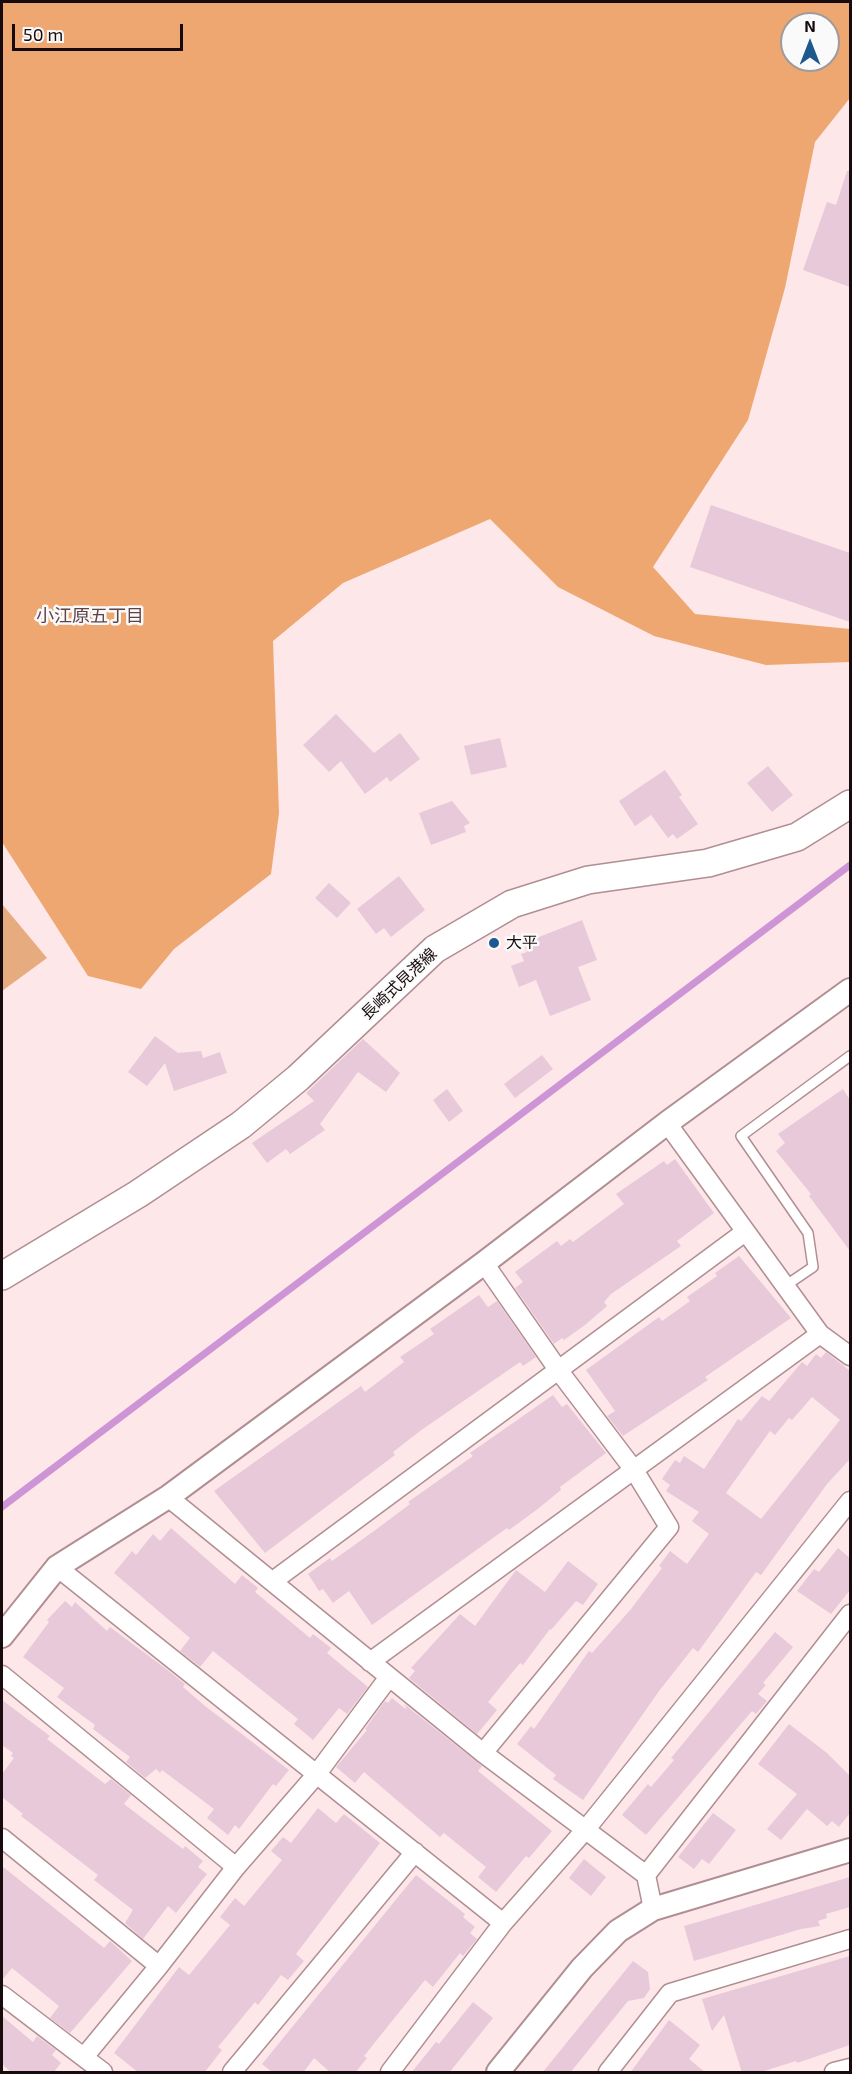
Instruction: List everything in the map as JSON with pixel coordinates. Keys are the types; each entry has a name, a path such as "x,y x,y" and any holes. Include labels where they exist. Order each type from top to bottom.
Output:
{"main road":[{"name":"長崎式見港線","path":"2,1276 138,1194 241,1125 298,1078 435,949 512,904 588,880 708,863 797,837 850,804"}],"street":[{"path":"2,1636 57,1567 168,1497 484,1263 667,1123 850,990"},
{"path":"667,1123 820,1334 850,1356"},
{"path":"273,1581 745,1232"},
{"path":"483,1753 669,1527 634,1470 559,1371 484,1263"},
{"path":"370,1662 820,1334"},
{"path":"168,1497 483,1753 646,1875 653,1908"},
{"path":"390,2073 503,1923 586,1829 850,1501"},
{"path":"57,1567 503,1923"},
{"path":"646,1875 850,1614"},
{"path":"2,1675 236,1867"},
{"path":"84,2056 159,1966 236,1867 316,1775 390,1677"},
{"path":"2,1838 159,1966"},
{"path":"498,2073 582,1968 618,1931 653,1908 850,1850"},
{"path":"232,2073 415,1852"},
{"path":"608,2073 670,1993 850,1939"},
{"path":"2,1995 84,2056 103,2073"},
{"path":"834,2073 850,2068"}],"lane":[{"path":"784,1286 813,1267 808,1233 741,1137 850,1056"}],"shaded area":[{"path":"2,2 850,2 850,98 815,142 785,288 748,420 653,567 695,614 850,629 850,662 766,665 654,636 558,587 490,519 343,583 273,641 279,813 271,874 174,949 141,989 88,976 2,842"},
{"path":"2,904 47,958 2,991"}],"building":[{"path":"847,171 850,171 850,287 803,270 827,202 836,205"},
{"path":"711,505 850,553 850,622 690,567"},
{"path":"336,714 374,753 400,733 420,759 390,782 387,777 365,794 341,761 329,772 303,745"},
{"path":"500,738 507,767 471,775 464,746"},
{"path":"768,766 793,795 772,812 747,783"},
{"path":"665,770 682,795 679,797 698,824 677,839 673,834 668,838 651,815 635,826 619,801"},
{"path":"452,801 470,823 464,826 466,832 431,845 419,813"},
{"path":"399,876 425,910 391,937 384,928 376,934 357,909"},
{"path":"329,883 351,903 337,918 315,898"},
{"path":"582,920 597,960 578,967 591,1000 550,1016 536,980 519,987 511,966 524,961 521,954 527,952 524,943"},
{"path":"155,1036 178,1053 201,1051 203,1058 220,1052 227,1073 174,1091 165,1063 147,1086 128,1072"},
{"path":"363,1039 400,1073 386,1092 358,1072 320,1124 325,1130 290,1154 286,1149 267,1163 252,1143 314,1101 306,1093"},
{"path":"542,1055 553,1069 515,1098 504,1084"},
{"path":"447,1089 463,1111 449,1122 433,1100"},
{"path":"843,1089 850,1100 850,1251 809,1196 811,1194 776,1151 785,1143 778,1134"},
{"path":"675,1159 714,1213 677,1241 681,1246 611,1294 604,1302 607,1306 585,1325 564,1340 562,1338 554,1344 515,1288 523,1282 515,1272 557,1241 561,1246 570,1239 573,1242 624,1204 616,1194 664,1161 667,1165"},
{"path":"739,1256 791,1318 705,1377 708,1380 623,1436 607,1416 615,1411 586,1370 659,1317 662,1321 690,1301 687,1297 717,1276 715,1273"},
{"path":"479,1295 488,1307 497,1301 536,1357 523,1366 520,1362 420,1431 393,1452 395,1455 265,1553 214,1491 361,1386 365,1392 404,1362 400,1357 434,1334 430,1329"},
{"path":"826,1352 850,1371 850,1459 827,1484 761,1575 756,1572 698,1652 693,1648 659,1691 583,1800 553,1779 556,1775 517,1744 531,1726 534,1729 589,1651 592,1653 631,1609 662,1568 659,1566 670,1551 687,1564 709,1534 692,1521 699,1512 666,1491 670,1485 662,1479 675,1460 680,1463 684,1456 704,1469 738,1419 741,1421 762,1396 769,1401 802,1362 807,1366 816,1354 821,1358","holes":["812,1397 840,1420 761,1519 726,1493 770,1431 775,1435 789,1418 792,1420"]},
{"path":"553,1395 562,1407 567,1404 606,1453 560,1487 561,1490 539,1508 509,1530 507,1528 372,1625 349,1591 333,1603 323,1589 319,1591 308,1574 330,1558 332,1561 374,1531 410,1504 408,1502 473,1456 470,1453"},
{"path":"171,1528 235,1584 242,1575 258,1588 255,1592 310,1638 313,1634 331,1648 327,1653 368,1687 347,1714 339,1708 313,1740 294,1724 298,1719 213,1651 200,1667 180,1651 190,1638 114,1573 132,1551 136,1555 153,1534 160,1541"},
{"path":"838,1548 850,1558 850,1590 831,1614 797,1591 814,1569 819,1572"},
{"path":"568,1561 598,1584 583,1605 576,1601 550,1629 523,1665 520,1663 488,1702 497,1710 477,1734 409,1678 415,1671 411,1668 460,1614 475,1626 516,1570 545,1592"},
{"path":"65,1601 72,1607 75,1602 107,1631 110,1627 165,1668 185,1684 183,1687 205,1706 289,1770 276,1786 273,1784 239,1829 235,1825 228,1835 207,1818 214,1809 162,1770 160,1773 156,1769 145,1778 126,1762 130,1757 93,1729 95,1725 57,1697 64,1688 23,1657 49,1622 47,1620"},
{"path":"775,1632 793,1647 763,1683 766,1685 758,1694 767,1701 756,1714 752,1711 646,1835 622,1815 648,1784 651,1787 674,1760 671,1758"},
{"path":"392,1698 407,1710 404,1704 482,1766 478,1771 552,1831 529,1858 526,1856 496,1892 478,1877 486,1867 444,1833 440,1837 364,1772 355,1783 336,1767 367,1730 365,1729 385,1701 388,1703"},
{"path":"2,1700 50,1736 47,1739 105,1784 111,1779 131,1795 124,1804 183,1849 185,1846 203,1861 198,1867 207,1874 176,1913 168,1906 143,1939 125,1923 133,1910 94,1880 98,1875 21,1816 23,1814 2,1797 2,1774 14,1758 11,1756 13,1753 2,1745"},
{"path":"789,1724 827,1753 850,1776 850,1813 839,1827 832,1821 827,1826 807,1809 781,1840 767,1829 797,1794 758,1764"},
{"path":"318,1808 336,1823 344,1814 380,1843 296,1954 304,1961 288,1980 281,1975 258,2005 255,2002 218,2047 222,2050 204,2073 139,2073 114,2053 179,1967 189,1975 230,1925 220,1917 235,1898 244,1906 282,1860 271,1851 283,1837 291,1843"},
{"path":"713,1813 736,1830 709,1864 702,1859 694,1869 678,1857"},
{"path":"584,1859 606,1877 591,1896 569,1878"},
{"path":"2,1866 104,1948 110,1941 132,1961 70,2033 50,2018 59,2006 12,1968 2,1980"},
{"path":"416,1875 465,1914 463,1917 475,1927 470,1933 477,1939 463,1956 460,1953 433,1987 425,1980 364,2056 367,2058 355,2073 331,2073 314,2058 303,2073 273,2073 262,2064"},
{"path":"850,1877 850,1907 826,1914 827,1918 818,1921 820,1926 801,1929 694,1961 684,1926"},
{"path":"850,1956 850,2045 797,2063 796,2061 758,2073 742,2073 724,2015 712,2031 702,1999"},
{"path":"633,1961 648,1972 650,1989 644,1998 628,2001 570,2073 542,2073"},
{"path":"473,2002 493,2018 449,2073 411,2073 436,2042 439,2044"},
{"path":"2,2016 33,2042 37,2036 56,2050 52,2055 61,2063 53,2073 12,2073 2,2064"},
{"path":"669,2020 700,2045 689,2059 706,2073 630,2073"}],"waterway":[{"path":"2,1507 850,865"}],"place":[{"name":"大平","path":"494,943"}],"district":[{"name":"小江原五丁目","path":"90,616"}]}
